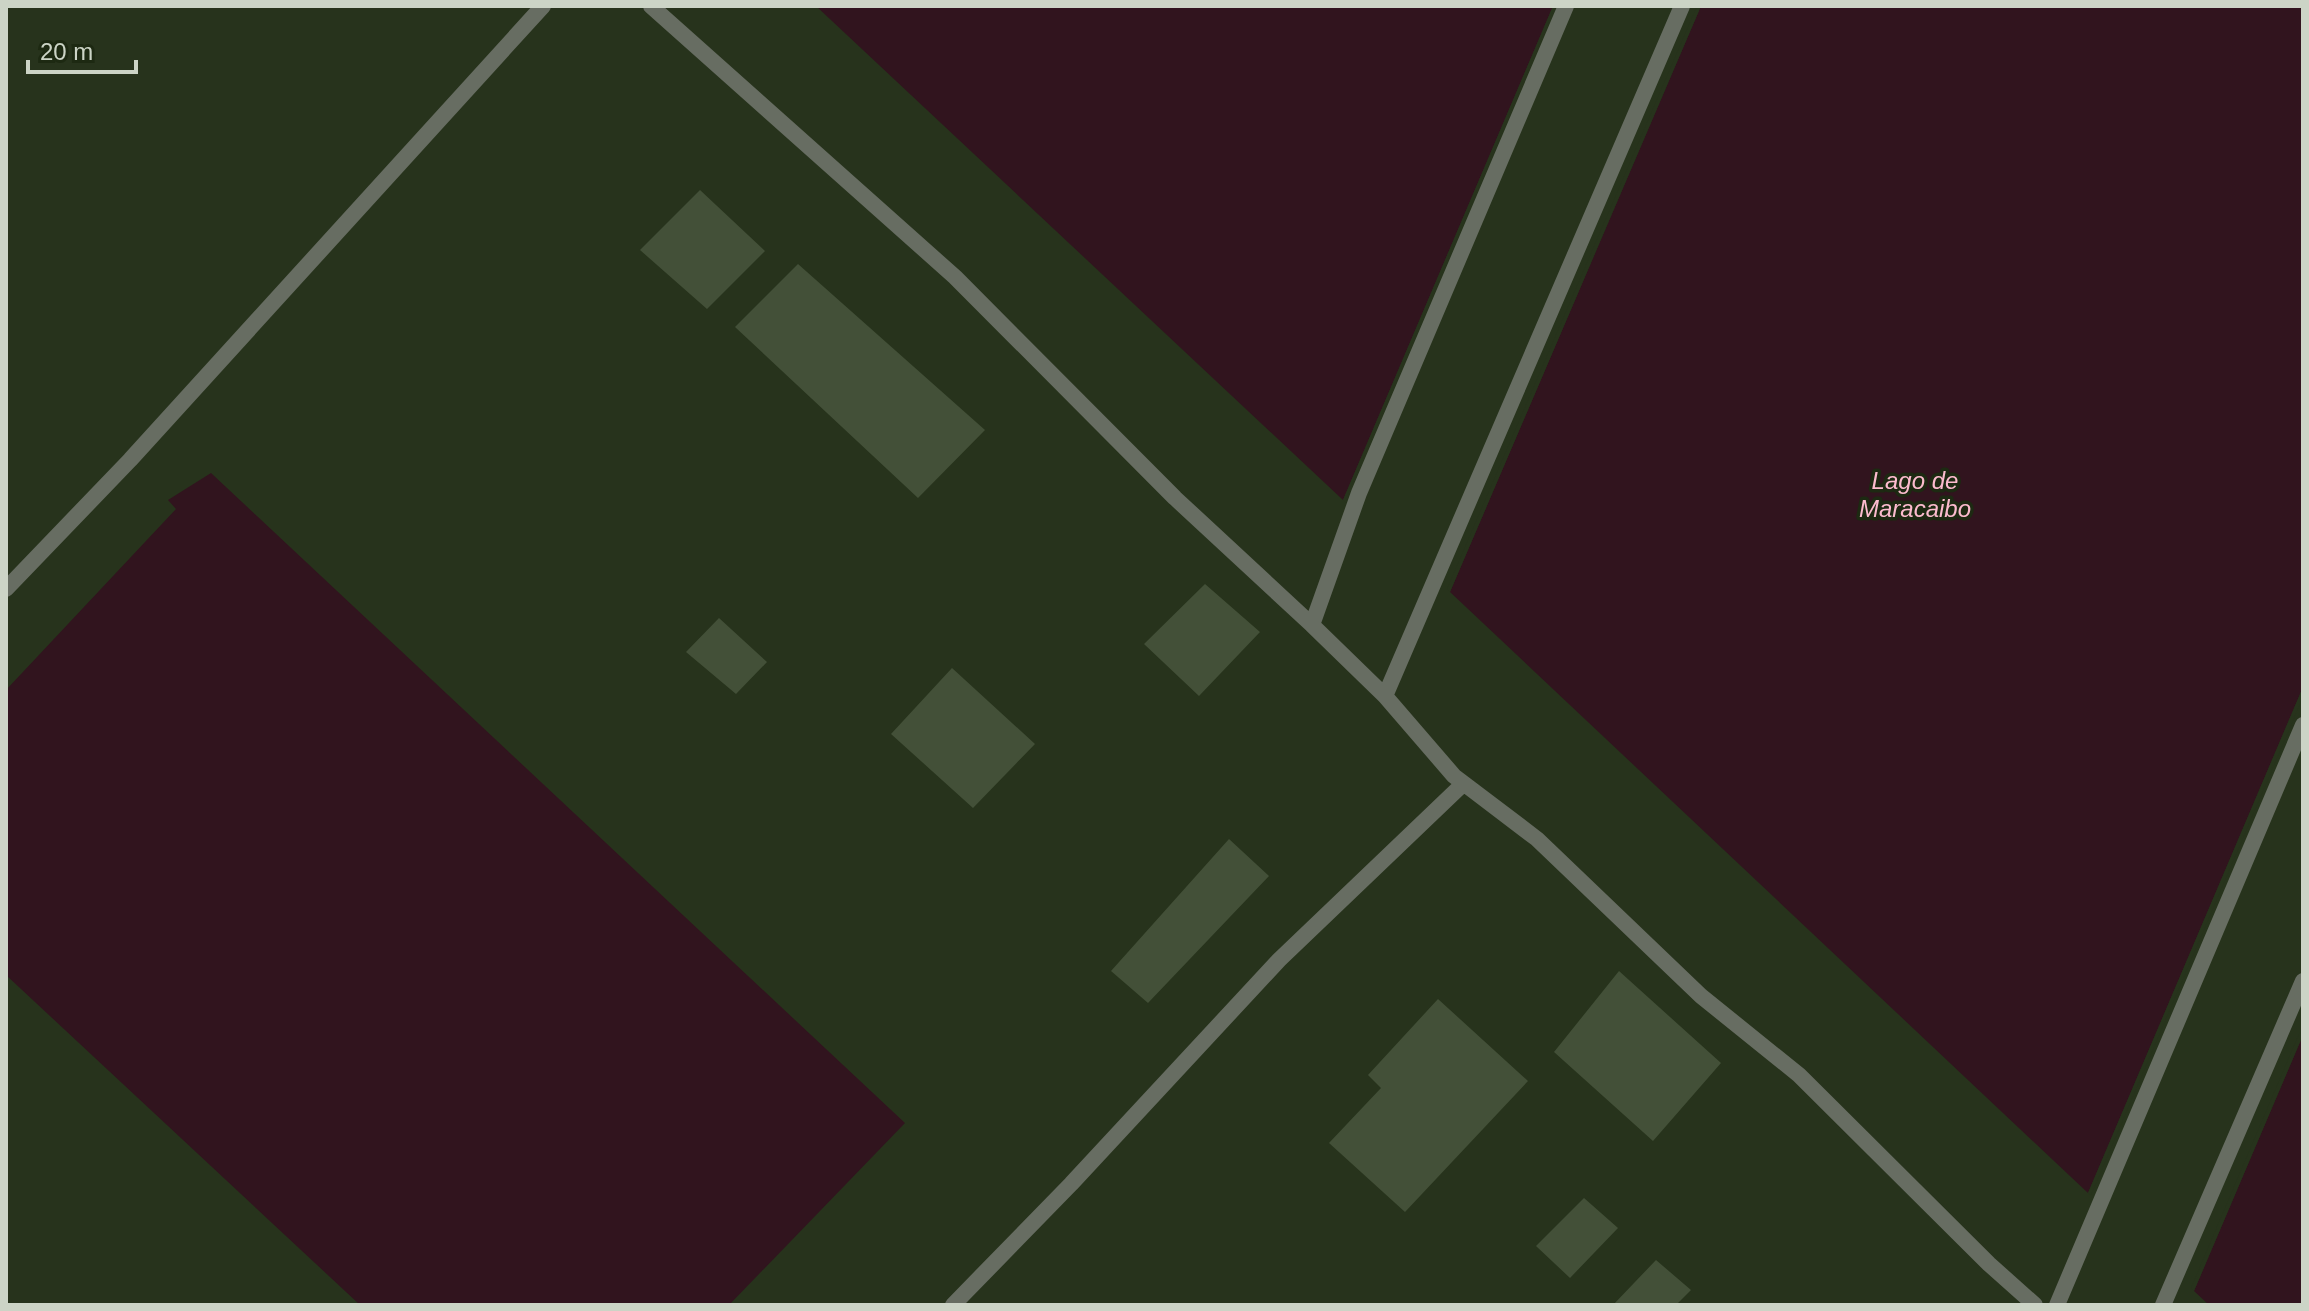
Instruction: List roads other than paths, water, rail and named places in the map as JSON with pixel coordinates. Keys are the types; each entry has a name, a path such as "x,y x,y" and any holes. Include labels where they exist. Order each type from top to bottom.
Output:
{"lane":[{"path":"8,582 130,460 543,6"},
{"path":"651,6 955,277 1175,498 1385,696 1463,784 1537,839 1701,996 1799,1075 1989,1264 2035,1305"},
{"path":"1312,625 1359,493 1566,6"},
{"path":"1385,696 1682,6"},
{"path":"2057,1305 2303,725"},
{"path":"953,1305 1071,1184 1279,960 1463,784"},
{"path":"2163,1305 2303,981"}],"water":[{"path":"816,6 1553,6 1343,500"},
{"name":"Lago de Maracaibo","path":"1701,6 2303,6 2303,687 2088,1193 1450,592"},
{"path":"211,473 905,1123 729,1305 360,1305 6,975 6,690 176,509 168,500"},
{"path":"2303,1035 2303,1305 2209,1305 2194,1291"}]}
